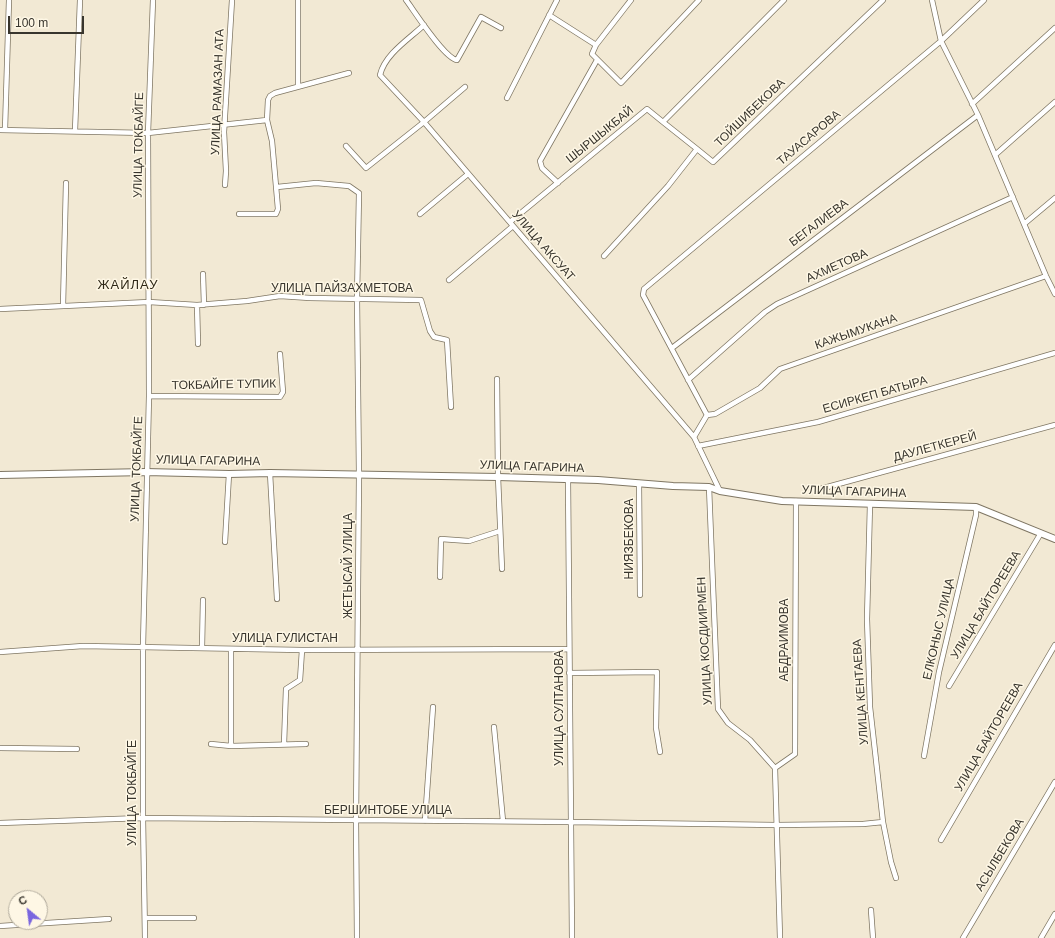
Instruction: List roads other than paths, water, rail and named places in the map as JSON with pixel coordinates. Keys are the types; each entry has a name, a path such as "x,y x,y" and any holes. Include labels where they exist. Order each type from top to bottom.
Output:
{"main road":[{"name":"УЛИЦА ГАГАРИНА","path":"0,475 146,472 229,474 270,473 568,479 709,487 720,491 796,501 976,507 1055,539"}],"street":[{"path":"9,0 3,130 148,133 267,120"},
{"path":"75,131 80,0"},
{"name":"УЛИЦА ТОКБАЙГЕ","path":"145,938 143,646 149,396 148,133 153,0"},
{"name":"УЛИЦА РАМАЗАН АТА","path":"225,185 225,124 232,0"},
{"path":"298,0 298,87"},
{"path":"406,0 439,44 454,59 457,60 480,17 501,28"},
{"path":"507,98 557,0"},
{"path":"631,0 596,45 592,54 621,83 699,0"},
{"path":"697,149 663,122 784,0"},
{"name":"ТОЙШИБЕКОВА","path":"604,256 668,186 697,149 713,162 883,0"},
{"path":"932,0 942,41 978,115 1046,276 1054,287 1055,294"},
{"name":"ТАУАСАРОВА","path":"672,348 643,295 644,289 942,41 984,0"},
{"path":"549,15 596,45"},
{"name":"УЛИЦА АКСУАТ","path":"424,25 393,53 382,66 380,74 424,122 694,437 720,491"},
{"path":"972,104 1055,28"},
{"path":"558,183 542,168 540,161 597,60"},
{"path":"239,214 276,214 278,209 272,141 267,120 268,100 270,96 275,93 349,73"},
{"path":"346,146 366,168 465,87"},
{"path":"995,154 1055,102"},
{"name":"ШЫРШЫКБАЙ","path":"449,280 558,183 647,109 663,122"},
{"name":"БЕГАЛИЕВА","path":"672,348 978,115"},
{"path":"420,214 468,174"},
{"path":"64,306 66,183"},
{"name":"ЖЕТЫСАЙ УЛИЦА","path":"277,187 316,183 349,186 359,193 357,298 359,475 356,821 357,938"},
{"name":"АХМЕТОВА","path":"688,380 765,312 777,304 1013,197"},
{"path":"1024,224 1055,198"},
{"path":"203,274 204,305"},
{"name":"КАЖЫМУКАНА","path":"707,416 715,414 760,388 780,369 1046,276"},
{"name":"УЛИЦА ПАЙЗАХМЕТОВА","path":"0,309 149,302 204,305 247,302 280,296 421,300 430,331 434,337 447,340 451,407"},
{"path":"197,305 198,344"},
{"path":"672,348 707,416 694,437"},
{"name":"ЕСИРКЕП БАТЫРА","path":"698,446 818,422 1055,353"},
{"name":"ТОКБАЙГЕ ТУПИК","path":"149,396 280,397 284,392 280,354"},
{"path":"497,379 498,477 502,569"},
{"name":"ДАУЛЕТКЕРЕЙ","path":"820,489 1055,425"},
{"path":"270,473 277,599"},
{"path":"226,542 229,474"},
{"name":"УЛИЦА СУЛТАНОВА","path":"568,479 572,938"},
{"name":"НИЯЗБЕКОВА","path":"639,483 640,595"},
{"name":"УЛИЦА КОСДИИРМЕН","path":"709,487 718,709 728,723 750,740 775,768"},
{"name":"АБДРАИМОВА","path":"775,768 795,754 796,501"},
{"name":"УЛИЦА КЕНТАЕВА","path":"870,504 867,619 870,707 883,822 891,862 896,878"},
{"name":"ЕЛКОНЫС УЛИЦА","path":"924,756 939,672 976,515 976,507"},
{"path":"440,577 441,539 469,541 500,531"},
{"name":"УЛИЦА БАЙТОРЕЕВА","path":"949,686 1041,533"},
{"path":"202,648 203,600"},
{"name":"УЛИЦА БАЙТОРЕЕВА","path":"941,840 1055,644"},
{"name":"УЛИЦА ГУЛИСТАН","path":"0,652 83,646 302,650 569,649"},
{"path":"230,649 231,746"},
{"path":"284,744 286,689 300,680 302,650"},
{"path":"569,673 657,672 656,728 660,752"},
{"path":"425,821 433,707"},
{"path":"494,727 503,821"},
{"path":"211,744 231,746 306,744"},
{"path":"0,748 77,749"},
{"path":"775,768 780,938"},
{"name":"АСЫЛБЕКОВА","path":"963,938 1055,782"},
{"name":"БЕРШИНТОБЕ УЛИЦА","path":"0,823 143,818 776,825 863,824 883,822"},
{"path":"871,910 873,938"},
{"path":"1041,938 1055,914"},
{"path":"144,918 194,918"},
{"path":"0,926 109,919"}],"district":[{"name":"ЖАЙЛАУ","path":"128,285"}]}
